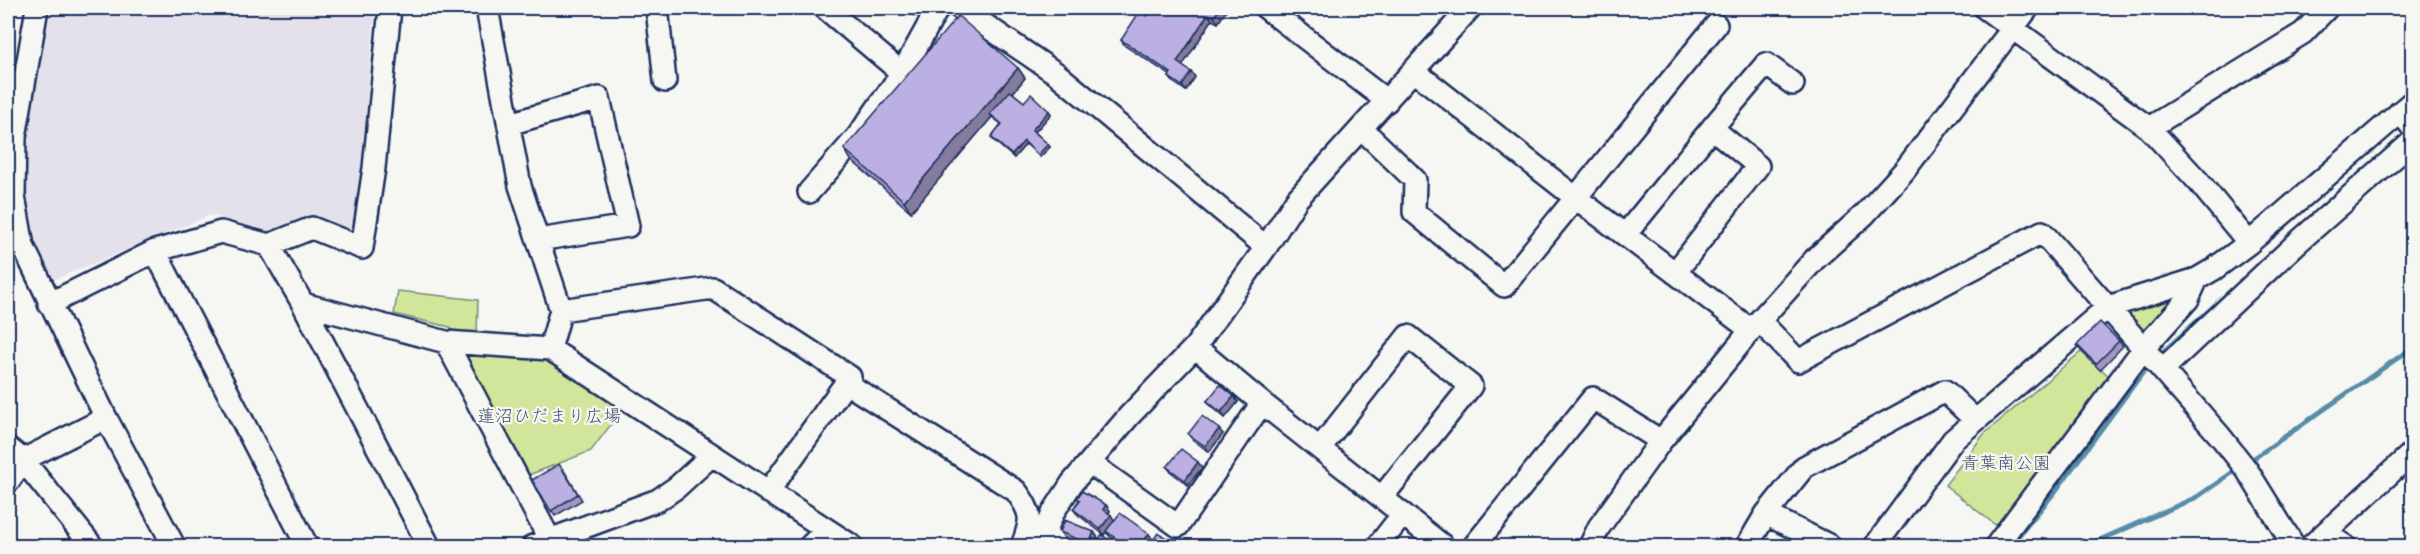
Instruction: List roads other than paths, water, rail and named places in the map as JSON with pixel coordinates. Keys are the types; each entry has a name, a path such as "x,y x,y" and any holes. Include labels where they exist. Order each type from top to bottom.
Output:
{"street":[{"path":"37,8 11,136 14,196 23,246 106,418 174,546"},
{"path":"50,304 155,251 221,232 269,245 312,228 362,248 374,168 390,8"},
{"path":"487,8 520,186 561,310 550,349"},
{"path":"657,8 665,81"},
{"path":"825,8 902,73"},
{"path":"809,192 858,136 902,73 938,8"},
{"path":"960,8 1057,74 1266,247"},
{"path":"1071,546 1042,542 1054,511 1072,483 1129,416 1195,347 1297,199 1470,8"},
{"path":"1985,8 2149,128 2198,181 2249,243"},
{"path":"1590,546 1599,526 1661,441 1755,325 1815,259 1864,216 1904,171 2028,8"},
{"path":"2149,128 2303,33 2327,8"},
{"path":"1273,9 1388,101"},
{"path":"1362,129 1415,180 1414,212 1504,286 1716,25"},
{"path":"1624,235 1766,64 1793,84"},
{"path":"1414,71 1624,235 1675,273 1755,325 1798,361 2042,232 2153,358 2247,470 2294,546"},
{"path":"509,124 599,98 628,226 538,240"},
{"path":"1875,546 1953,440 2108,307 2197,279 2214,269 2408,115"},
{"path":"1675,273 1758,166 1712,128"},
{"path":"2153,358 2296,243 2412,142"},
{"path":"269,245 303,304 429,546"},
{"path":"155,251 307,546"},
{"path":"1996,546 2153,358 2188,299 2197,279"},
{"path":"561,310 713,288 850,377 768,492"},
{"path":"303,304 446,342 550,349 852,546"},
{"path":"1320,448 1408,336 1471,386 1382,497"},
{"path":"446,342 545,545 658,500 677,487 712,455"},
{"path":"1195,347 1443,546"},
{"path":"846,383 1016,491 1028,508 1028,529 1022,546"},
{"path":"1747,546 1766,514 1804,467 1946,391 1975,420"},
{"path":"1474,546 1593,398 1661,441"},
{"path":"1090,463 1178,526 1262,403"},
{"path":"15,454 106,418"},
{"path":"2319,540 2412,453"},
{"path":"8,483 15,454"},
{"path":"15,454 92,546"},
{"path":"1378,546 1403,514"},
{"path":"1766,514 1830,546"},
{"path":"810,546 827,530"},
{"path":"2319,540 2345,546"}],"waterway":[{"path":"2156,358 2252,272"},
{"path":"2247,463 2412,348"},
{"path":"2010,546 2054,493 2149,364"},
{"path":"2086,546 2197,497 2239,468"}],"park label":[{"name":"蓮沼ひだまり広場","path":"549,416"},
{"name":"青葉南公園","path":"2006,463"}]}
